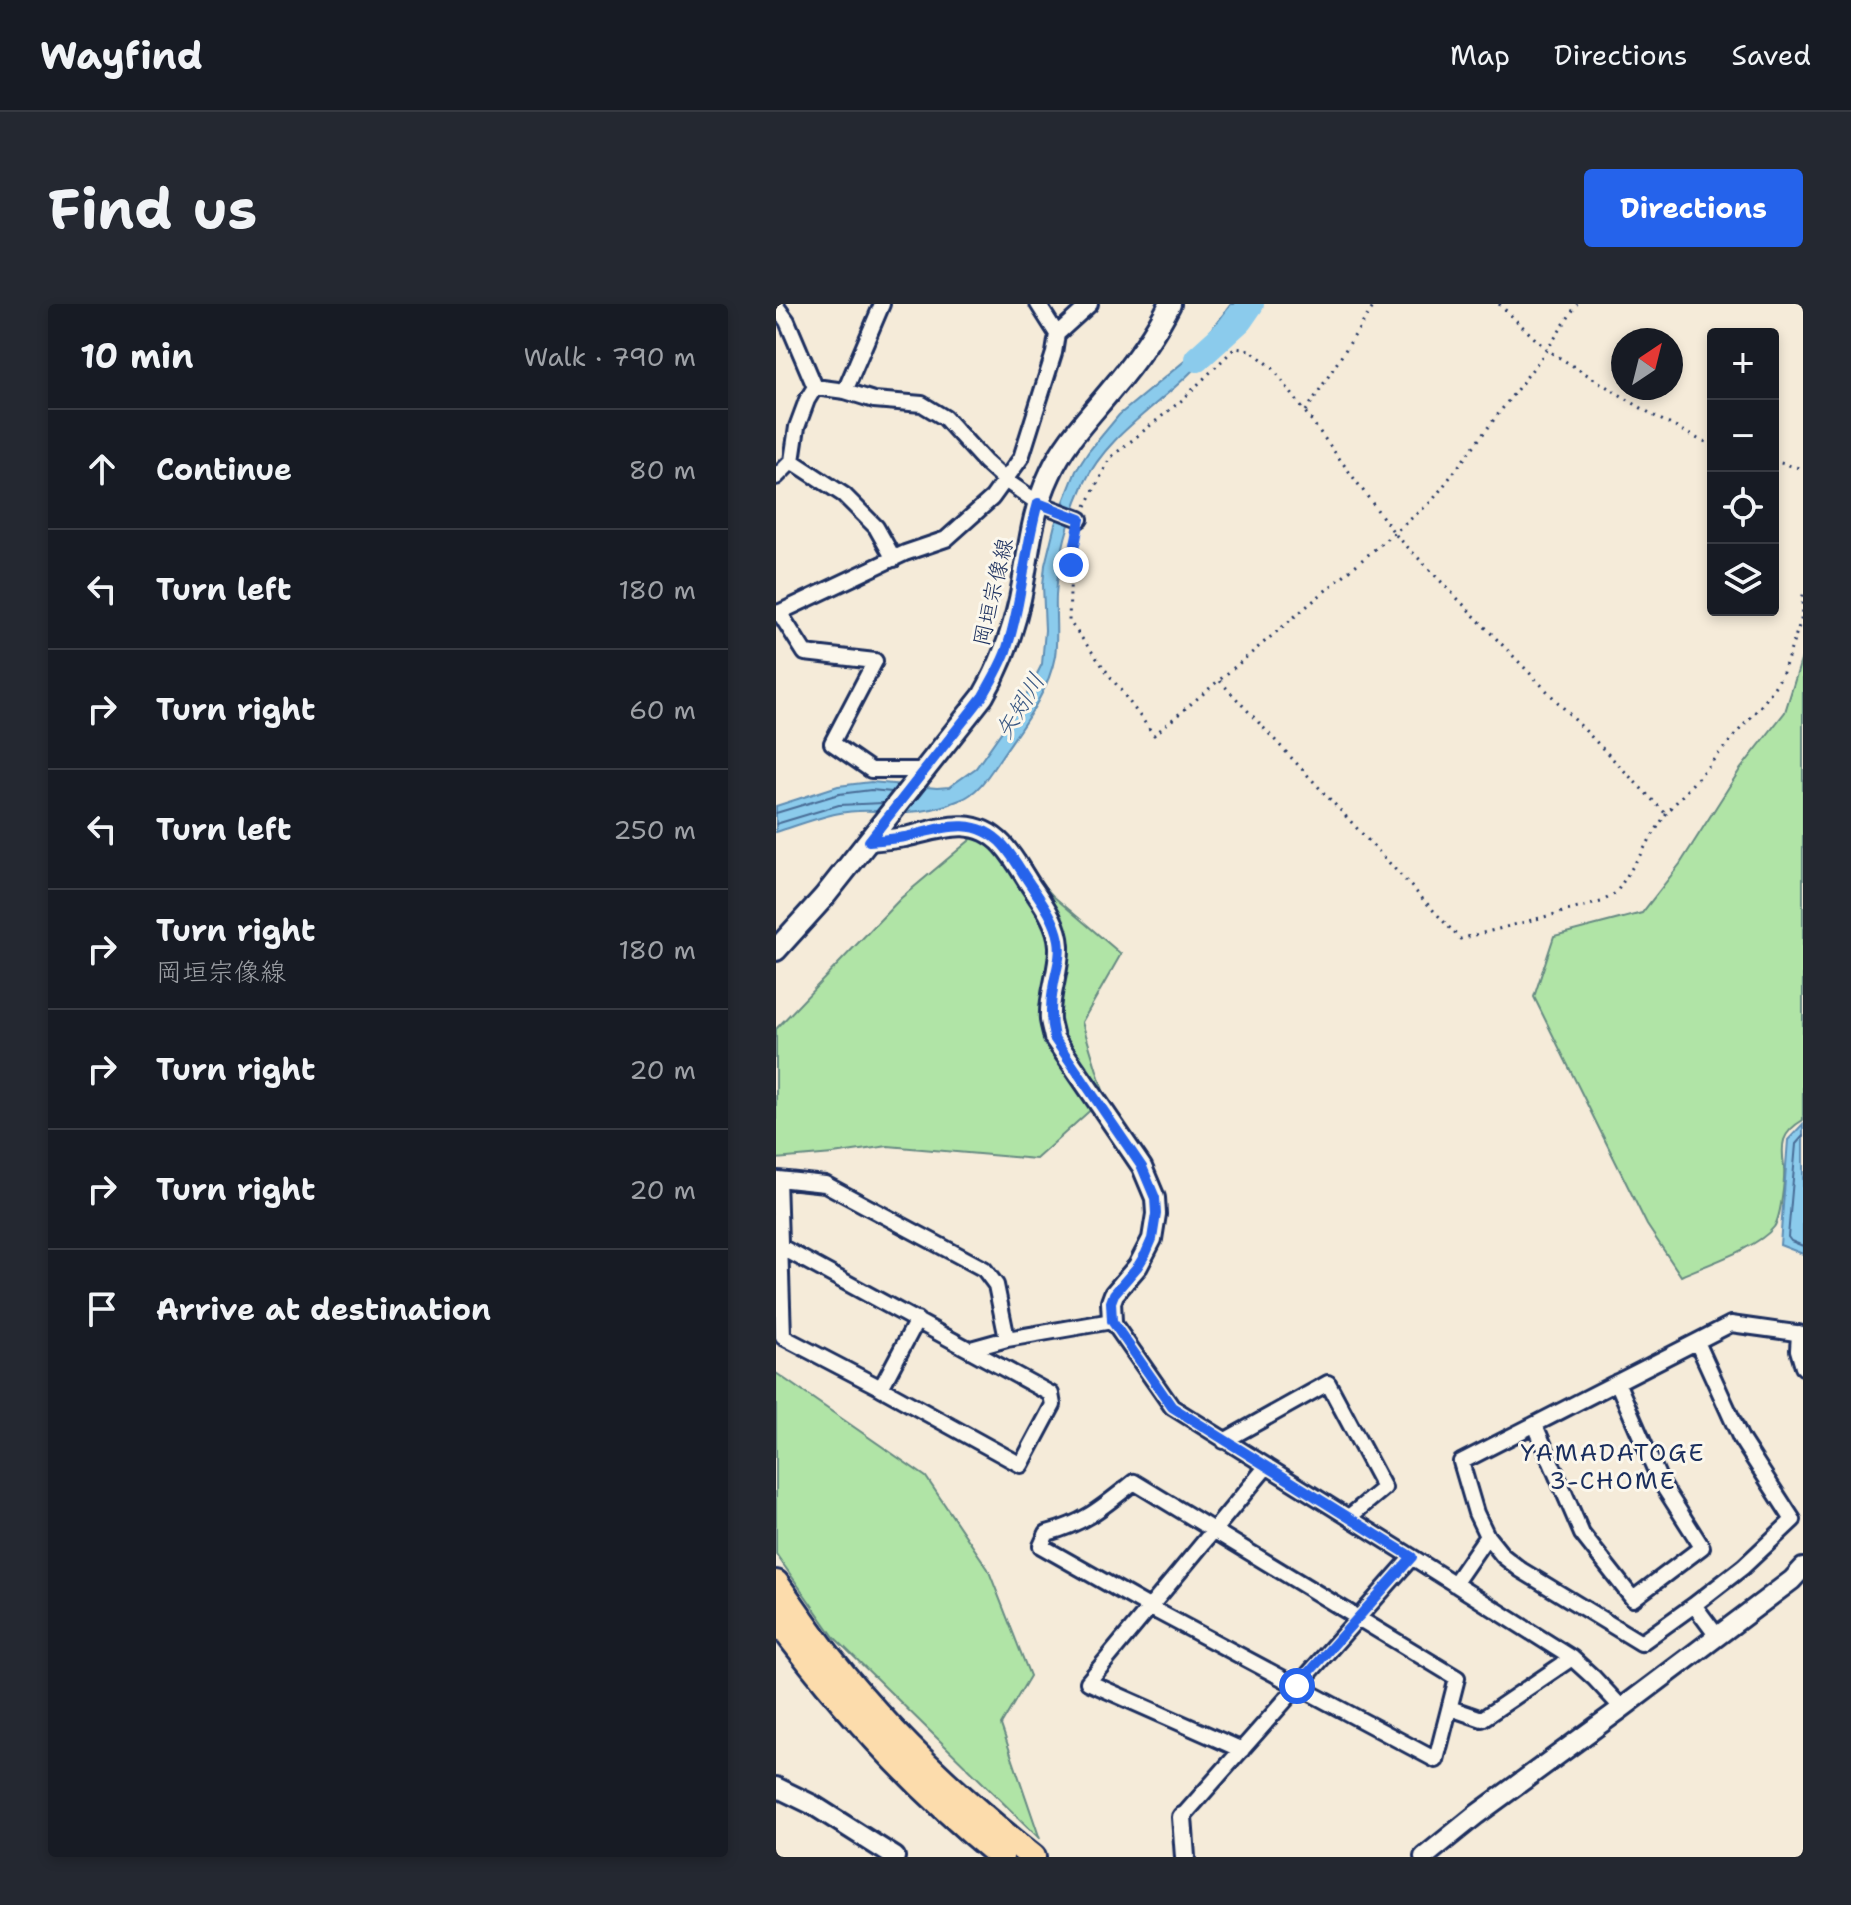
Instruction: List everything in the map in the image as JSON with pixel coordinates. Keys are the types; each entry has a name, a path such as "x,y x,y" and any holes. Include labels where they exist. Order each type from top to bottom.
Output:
{"highway":[{"path":"776,1583 830,1658 878,1714 970,1805 1033,1857"},
{"path":"776,1618 873,1739 971,1833 1001,1857"}],"main road":[{"name":"岡垣宗像線","path":"776,950 824,897 983,696 1006,652 1020,598 1032,523 1050,473 1062,452 1143,351 1170,304"}],"street":[{"path":"845,391 882,304"},
{"path":"1038,304 1057,334"},
{"path":"922,774 871,770 832,743 875,661 805,653 777,613 894,559 946,539 992,498 1021,458 1054,353 1057,334 1090,304"},
{"path":"776,306 787,321 815,387"},
{"path":"815,387 845,391 874,400 922,404 945,418 1005,480 1038,503 1080,519"},
{"path":"776,477 792,461 797,427 815,387"},
{"path":"792,461 844,495 876,527 894,559"},
{"path":"869,841 902,838 950,825 968,826 991,835 1007,850 1052,920 1059,941 1050,1020 1054,1038 1142,1167 1155,1198 1152,1239 1138,1266 1114,1294 1111,1302 1112,1321 1172,1407 1572,1658 1622,1708"},
{"path":"781,1247 1051,1394 1053,1405 1021,1465 783,1337 778,1179 825,1184 984,1269 996,1285 1007,1339"},
{"path":"881,1388 917,1320"},
{"path":"971,1349 1007,1339 1112,1321"},
{"path":"1697,1342 1741,1439 1793,1520 1743,1567 1641,1643 1503,1556 1487,1536 1476,1513 1461,1462 1731,1324 1801,1334 1798,1350 1803,1367"},
{"path":"1535,1425 1582,1534 1633,1599 1702,1547 1660,1481 1617,1382"},
{"path":"1224,1441 1328,1383 1384,1488 1349,1517"},
{"path":"1242,1750 1088,1682 1267,1466"},
{"path":"1134,1482 1213,1530 1457,1678 1436,1760 1041,1546 1047,1533 1068,1528 1092,1516 1134,1482"},
{"path":"1454,1584 1487,1536"},
{"path":"1185,1857 1182,1817 1412,1557"},
{"path":"1424,1857 1792,1580 1803,1568"},
{"path":"1694,1605 1717,1636"},
{"path":"1450,1708 1482,1719 1572,1658"},
{"path":"776,1787 813,1805 895,1857"},
{"path":"971,1833 977,1857"}],"path":[{"path":"1306,411 1375,304"},
{"path":"1499,304 1547,350 1656,417 1707,442"},
{"path":"1577,304 1547,350 1432,501 1395,534 1154,735 1069,621 1071,565 1080,519 1110,458 1182,400 1235,348 1250,350 1272,367 1395,534 1666,814"},
{"path":"1779,463 1803,469"},
{"path":"1220,681 1460,939 1601,902 1616,893 1666,814 1765,701 1782,675 1801,620 1803,594"}],"green space":[{"path":"1803,654 1803,1120 1790,1130 1784,1140 1783,1189 1774,1227 1744,1249 1681,1276 1647,1225 1534,997 1554,936 1642,913 1680,864 1739,771 1785,712"},
{"path":"988,825 1053,896 1121,954 1082,1022 1105,1097 1036,1159 888,1146 776,1159 776,1029 901,898"},
{"path":"776,1373 926,1477 988,1569 1030,1676 1001,1725 1040,1839 834,1637 776,1554"}],"water":[{"path":"1231,304 1247,304 1193,370 1119,436 1084,484 1069,524 1059,567 1056,648 1052,670 1033,709 984,782 967,797 934,809 848,812 776,832 776,806 838,786 871,782 949,787 976,768 1025,698 1042,664 1045,565 1055,524 1076,471 1119,415 1193,354"},
{"path":"1803,1124 1803,1254 1780,1245 1788,1140"}],"waterway":[{"name":"矢矧川","path":"1197,359 1240,320 1251,304"}],"district":[{"name":"YAMADATOGE 3-CHOME","path":"1613,1467"}],"route":[{"path":"1071,565 1080,519 1038,503 1020,598 998,670 983,696 869,841 902,838 950,825 968,826 991,835 1012,856 1052,920 1059,941 1050,1020 1054,1038 1142,1167 1155,1198 1152,1239 1138,1266 1114,1294 1111,1302 1112,1321 1172,1407 1412,1557 1297,1686"}]}
